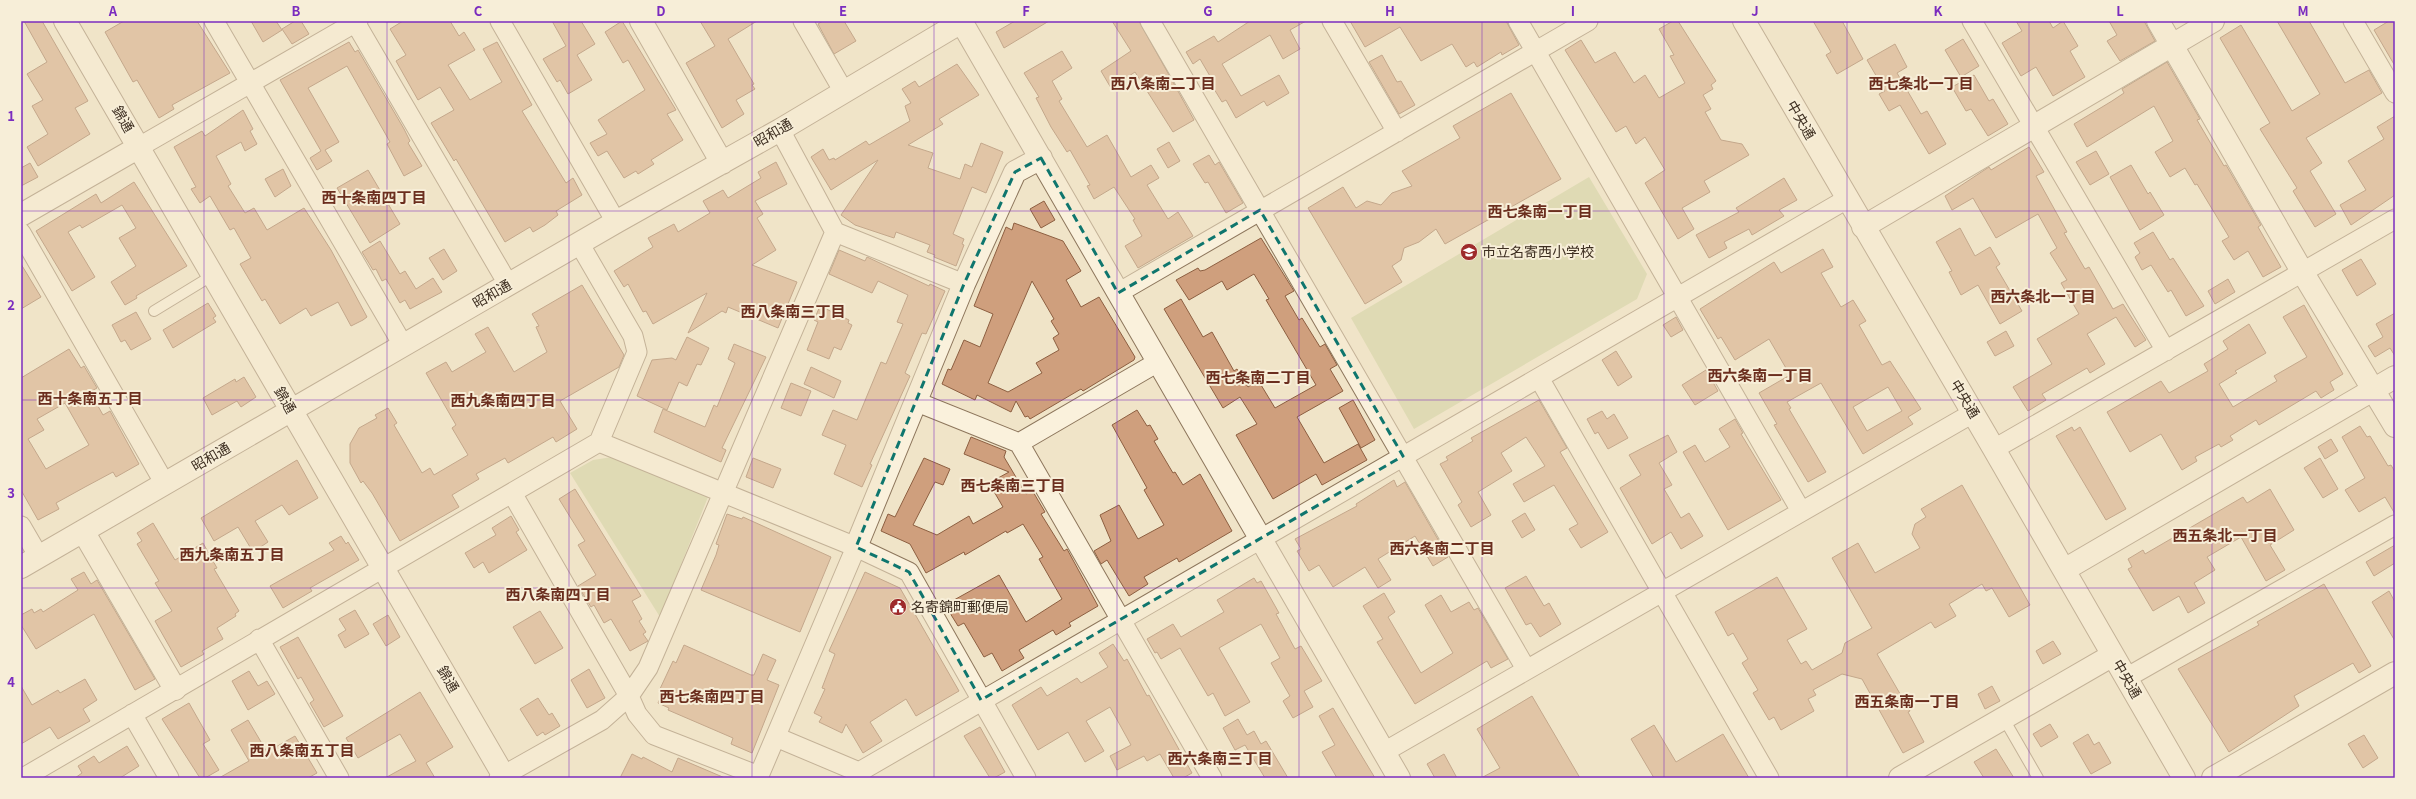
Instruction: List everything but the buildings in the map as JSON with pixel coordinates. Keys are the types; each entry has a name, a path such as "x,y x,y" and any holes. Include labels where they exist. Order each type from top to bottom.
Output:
{"street":[{"name":"錦通","path":"65,21 383,567 502,777"},
{"path":"214,21 249,84 403,345"},
{"path":"500,21 616,222"},
{"path":"641,21 722,163"},
{"path":"803,21 844,92"},
{"path":"962,21 1399,778"},
{"name":"昭和通","path":"30,562 579,243 780,130 962,21"},
{"path":"1150,21 1526,669"},
{"path":"1332,21 1397,132"},
{"path":"1518,21 1677,298 1802,511"},
{"path":"1118,293 1588,21"},
{"name":"中央通","path":"1745,21 2184,778"},
{"path":"1972,21 2166,351"},
{"path":"2158,21 2302,273 2374,389 2395,426"},
{"path":"1864,227 2033,125 2214,21"},
{"path":"2353,21 2395,93"},
{"path":"21,215 357,22 508,284"},
{"path":"780,130 835,232 964,284"},
{"path":"512,493 629,696 637,714 654,736 758,777 856,547 964,284 1015,172 1041,158"},
{"path":"776,737 860,775 981,700 1847,199"},
{"path":"1994,449 2395,219"},
{"path":"502,777 602,720 629,696 648,668 835,232"},
{"path":"21,233 165,484"},
{"path":"24,778 599,442 637,352 633,336 579,243"},
{"path":"1019,444 1158,362"},
{"path":"2064,570 2395,377"},
{"path":"1539,378 1769,778"},
{"path":"916,402 1019,444 1212,778"},
{"path":"1384,752 1973,413"},
{"path":"599,442 856,547 909,572 1026,778"},
{"path":"2126,678 2395,525"},
{"path":"21,526 30,562"},
{"path":"83,531 174,690"},
{"path":"260,640 339,778"},
{"path":"1900,778 2113,655"},
{"path":"2214,778 2395,674"},
{"path":"132,714 169,778"}],"lane":[{"path":"154,311 213,275"},
{"path":"2004,719 2038,778"}],"highlighted area":[{"path":"1041,158 1118,293 1260,210 1403,456 981,700 909,572 856,547 964,284 1015,172"}],"green space":[{"path":"1589,177 1647,274 1637,299 1414,429 1351,318"},
{"path":"612,457 708,497 660,617 570,473 593,460"}],"place":[{"name":"市立名寄西小学校","path":"1469,252"},
{"name":"名寄錦町郵便局","path":"898,607"}],"district":[{"name":"西八条南二丁目","path":"1163,84"},
{"name":"西七条北一丁目","path":"1921,84"},
{"name":"西十条南四丁目","path":"374,198"},
{"name":"西七条南一丁目","path":"1540,212"},
{"name":"西六条北一丁目","path":"2043,297"},
{"name":"西八条南三丁目","path":"793,312"},
{"name":"西六条南一丁目","path":"1760,376"},
{"name":"西七条南二丁目","path":"1258,378"},
{"name":"西十条南五丁目","path":"90,399"},
{"name":"西九条南四丁目","path":"503,401"},
{"name":"西七条南三丁目","path":"1013,486"},
{"name":"西五条北一丁目","path":"2225,536"},
{"name":"西六条南二丁目","path":"1442,549"},
{"name":"西九条南五丁目","path":"232,555"},
{"name":"西八条南四丁目","path":"558,595"},
{"name":"西七条南四丁目","path":"712,697"},
{"name":"西五条南一丁目","path":"1907,702"},
{"name":"西八条南五丁目","path":"302,751"},
{"name":"西六条南三丁目","path":"1220,759"}]}
